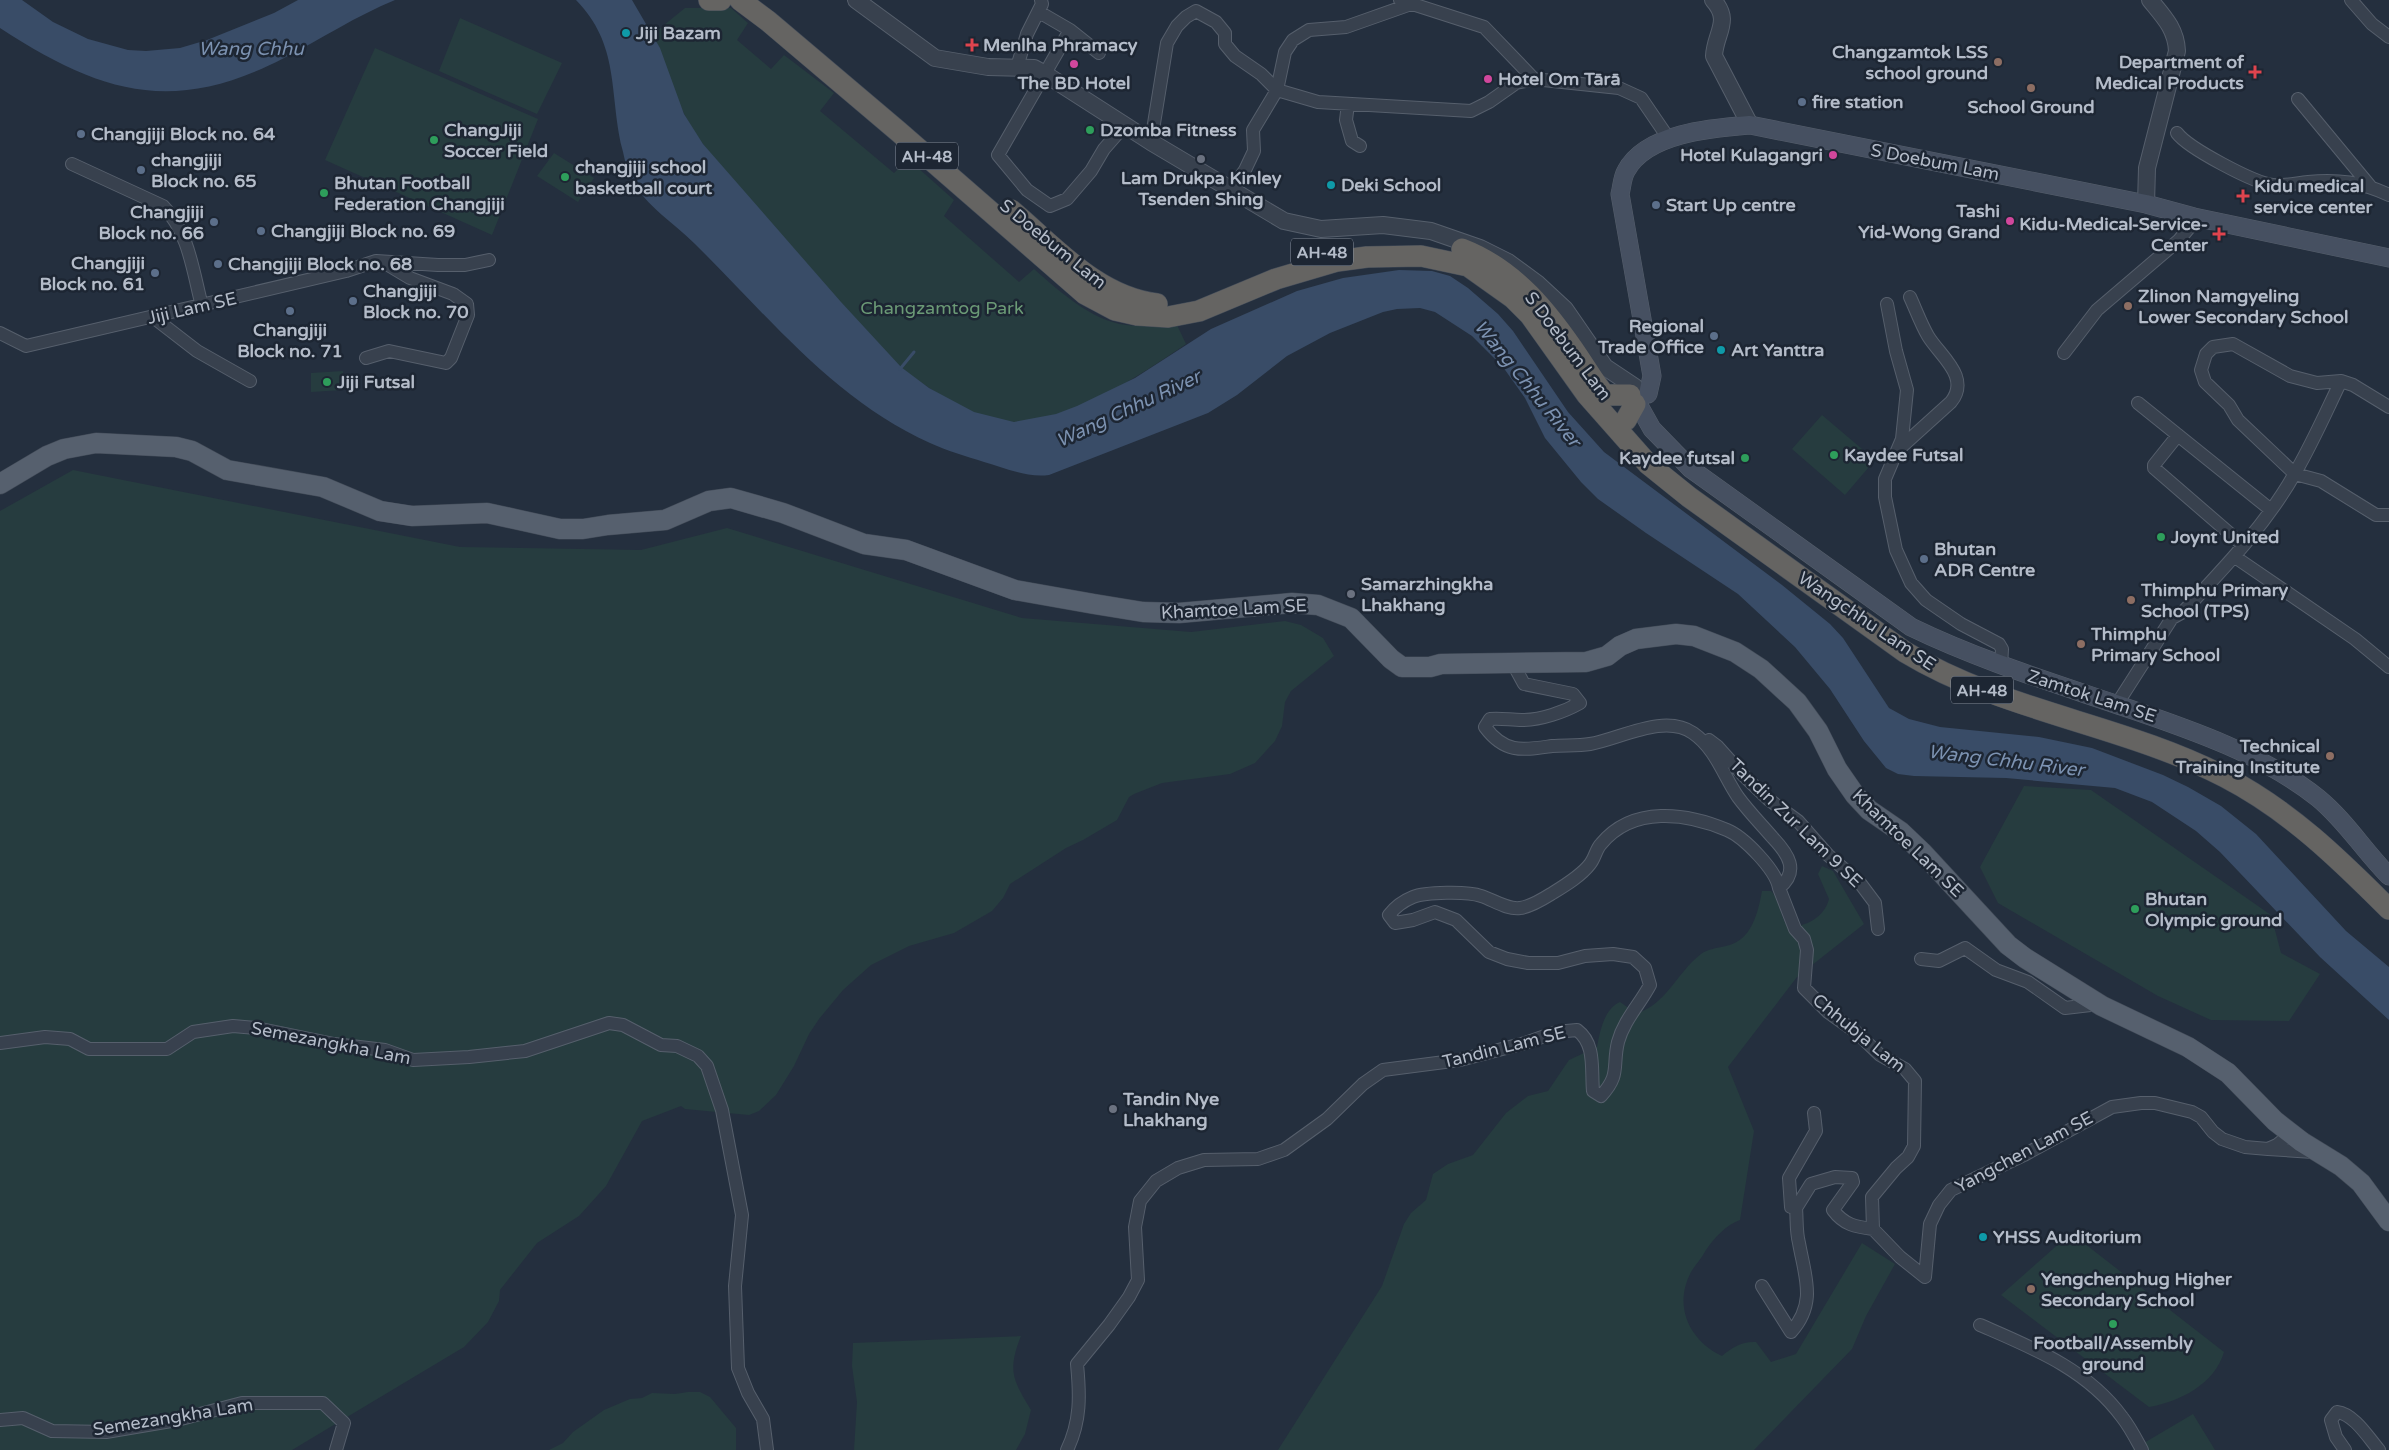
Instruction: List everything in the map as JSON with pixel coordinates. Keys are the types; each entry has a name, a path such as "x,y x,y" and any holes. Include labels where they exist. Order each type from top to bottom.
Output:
{"highway":[{"path":"709,0 721,0"},
{"name":"S Doebum Lam","path":"740,0 768,21 899,132 1085,294 1115,310 1137,315 1168,317 1199,311 1276,279 1337,261 1368,257 1421,256 1468,266 1491,281 1530,315 1565,351"},
{"name":"S Doebum Lam","path":"763,0 1095,281 1123,296 1154,304 1178,303 1307,256 1335,249 1395,242 1443,244 1480,256 1512,276 1542,307 1565,351 1604,405 1636,398"},
{"name":"Wangchhu Lam SE","path":"1636,398 1674,470 1929,652 1962,668 2178,742 2232,766 2313,819 2389,893"},
{"name":"Wangchhu Lam SE","path":"1604,405 1648,464 1688,497 1906,652 1939,671 1980,690 2156,748 2225,777 2255,794 2306,829 2389,910"}],"main road":[{"name":"S Doebum Lam","path":"1636,398 1649,366 1620,194 1625,173 1632,162 1644,152 1669,139 1702,129 1750,125 2146,204 2194,217 2389,258"},
{"name":"Zamtok Lam SE","path":"1636,398 1652,429 1664,439 1691,469 1912,627 1948,645 2001,666 2209,735 2278,772 2318,798 2349,828 2375,862 2389,876"},
{"name":"Khamtoe Lam SE","path":"0,484 29,466 56,453 76,447 105,443 176,447 192,451 227,470 323,487 380,511 412,516 487,513 560,529 584,529 608,524 665,520 709,501 730,498 783,513 864,544 906,550 1015,590 1143,612 1179,613 1292,603 1318,605 1351,618 1391,659 1402,667 1512,662 1562,664 1595,661 1636,639 1676,634 1694,636 1735,652 1761,669 1797,702 1818,732 1837,769 1855,795 1869,810 1901,832 1922,852 2008,945 2025,958 2099,1004 2188,1048 2221,1068 2275,1121 2318,1153 2341,1166 2361,1183 2389,1221"},
{"name":"Khamtoe Lam SE","path":"2292,1133 2308,1136 2336,1150 2368,1176 2389,1198"}],"street":[{"path":"856,0 935,58 988,67 1034,68 1230,191 1284,222 1321,229 1384,225 1432,230 1480,248 1516,268 1566,309 1605,366 1613,373 1625,379 1636,398"},
{"path":"1400,0 1484,27 1534,79"},
{"path":"1713,0 1720,8 1723,17 1714,56 1750,125"},
{"path":"2146,204 2147,168 2177,51 2176,37 2171,26 2150,0"},
{"path":"2351,0 2372,24 2389,37"},
{"path":"1230,191 1245,170 1254,151 1253,130 1278,90 1285,52 1300,34 1309,30 1346,26 1414,3"},
{"path":"1017,68 1027,34 1040,6 1048,16 1070,30 1099,53"},
{"path":"1151,142 1167,43 1177,26 1196,11 1216,22 1224,33 1225,44 1235,56 1261,74 1278,90 1318,102 1470,111 1489,102 1516,83 1534,79 1619,88 1641,98 1669,139"},
{"path":"1070,30 998,155 1027,190 1050,206 1067,199 1091,171 1104,149 1125,125"},
{"path":"2298,99 2370,186"},
{"path":"1348,104 1346,120 1352,141 1360,146"},
{"path":"2177,133 2183,141 2218,162 2272,185 2326,180 2370,186 2389,195"},
{"path":"72,164 163,206 178,224 193,267 202,306"},
{"path":"2064,353 2097,310 2179,240 2189,228 2194,217"},
{"name":"Jiji Lam SE","path":"0,333 26,346 202,306 346,271 376,261 465,265 488,260"},
{"path":"366,358 389,351 446,362 450,358 468,315 467,304 453,294 410,278 385,262"},
{"path":"1897,451 1951,402 1957,394 1958,387 1956,372 1928,335 1910,297"},
{"path":"1886,304 1896,350 1908,390 1902,439 1885,479 1885,497 1890,527 1902,565 1911,583 1934,606 1961,624 1999,644 2002,649 2001,666"},
{"path":"153,317 197,351 250,382"},
{"path":"2389,407 2353,385 2341,381 2317,383 2290,376 2233,344 2213,347 2206,354 2201,370 2205,382 2230,405 2247,430 2295,474 2321,481 2376,515 2389,516"},
{"path":"2117,704 2172,618 2183,612 2235,557 2271,510 2295,474 2341,381"},
{"path":"2138,403 2271,510"},
{"path":"2178,435 2154,465 2154,468 2243,545"},
{"path":"2235,557 2355,638 2389,667"},
{"path":"1512,662 1524,684 1573,694 1580,703 1543,717 1522,720 1503,717 1490,719 1485,727 1494,738 1509,748 1528,750 1590,744 1653,727 1678,727 1692,733 1721,764 1729,782 1754,817 1786,853 1791,869 1788,880 1779,888"},
{"name":"Tandin Zur Lam 9 SE","path":"1692,733 1717,746 1768,799 1798,821 1828,855 1860,883 1875,903 1878,929"},
{"name":"Tandin Lam SE","path":"1067,1450 1074,1435 1080,1411 1077,1364 1124,1304 1138,1280 1135,1227 1140,1202 1156,1180 1178,1168 1204,1160 1258,1159 1284,1150 1327,1119 1363,1084 1383,1070 1460,1060 1525,1043 1556,1032 1577,1030 1586,1037 1591,1050 1592,1091 1601,1096 1612,1084 1617,1067 1618,1043 1629,1016 1650,985 1645,968 1633,958 1613,954 1548,963 1507,960 1489,952 1456,920 1435,912 1413,920 1395,923 1389,915 1396,906 1414,896 1438,894 1479,895 1497,903 1520,908 1545,898 1566,885 1590,865 1601,844 1622,827 1642,817 1677,816 1703,820 1734,833 1754,851 1770,870 1779,888"},
{"name":"Chhubja Lam","path":"1779,888 1796,929 1804,938 1807,950 1804,988 1828,1012 1856,1032 1880,1055 1905,1069 1917,1085 1914,1146 1908,1157 1896,1168 1872,1197 1873,1229"},
{"path":"1921,959 1939,961 1964,948 1996,970 2028,982 2065,1008 2099,1004"},
{"name":"Semezangkha Lam","path":"0,1043 45,1037 70,1039 89,1049 167,1049 193,1032 233,1026 256,1028 334,1044 385,1050 413,1060 469,1057 524,1051 609,1023 623,1025 662,1045 677,1046 698,1056 707,1066 722,1110 742,1215 734,1286 738,1368 748,1393 763,1419 767,1450"},
{"name":"Yangchen Lam SE","path":"1873,1229 1900,1257 1925,1277 1930,1224 1945,1195 1965,1182 2047,1143 2100,1111 2124,1104 2156,1104 2192,1112 2207,1123 2213,1132 2222,1138 2245,1147 2268,1149"},
{"path":"1796,1208 1791,1207 1789,1178 1816,1131 1814,1113"},
{"path":"2268,1149 2278,1145 2292,1133"},
{"path":"2268,1149 2318,1153"},
{"path":"1762,1286 1791,1332 1799,1323 1808,1300 1807,1279 1798,1241 1796,1208 1811,1184 1835,1177 1852,1178 1853,1182 1833,1210 1839,1219 1854,1227 1873,1229"},
{"path":"1980,1325 2044,1352 2090,1382 2122,1417 2142,1450"},
{"name":"Semezangkha Lam","path":"0,1420 23,1418 52,1431 106,1432 177,1420 242,1403 297,1401 323,1403 344,1423 336,1450"},
{"path":"2345,1450 2336,1436 2331,1420 2337,1412 2345,1413 2379,1450"}],"green space":[{"name":"Changzamtog Park","path":"685,8 731,8 748,23 737,40 771,69 784,55 834,93 820,111 894,173 908,159 954,200 944,216 1019,282 1034,269 1077,304 1101,318 1126,325 1177,325 1186,344 1127,382 1083,405 1038,419 1016,422 989,418 963,408 916,379 885,352 856,322 802,258 730,178 703,145 692,128 675,94 653,34"},
{"path":"460,18 562,63 537,114 439,71"},
{"name":"ChangJiji Soccer Field","path":"375,48 538,119 492,235 325,160"},
{"name":"changjiji school basketball court","path":"554,153 594,178 578,202 537,176"},
{"name":"Jiji Futsal","path":"343,371 343,390 311,392 311,373"},
{"name":"Kaydee Futsal","path":"1822,415 1875,460 1845,495 1792,449"},
{"path":"73,470 460,547 641,550 727,528 1022,618 1191,632 1285,621 1301,625 1323,638 1334,656 1291,691 1285,702 1282,726 1275,741 1255,763 1230,774 1162,783 1134,794 1129,797 1117,820 1066,848 1010,884 1003,898 992,911 954,933 909,946 871,965 843,990 819,1019 776,1095 759,1111 749,1115 685,1109 681,1106 642,1121 606,1186 579,1216 537,1243 500,1290 499,1301 488,1322 464,1347 292,1450 0,1450 0,511"},
{"name":"Bhutan Olympic ground","path":"2024,786 2091,790 2271,915 2281,953 2320,974 2289,1021 2211,1020 2158,996 1998,903 1980,867"},
{"path":"1822,866 1833,871 1864,924 1797,977 1728,1067 1754,1131 1740,1220 1725,1229 1709,1245 1691,1272 1686,1285 1684,1309 1687,1321 1701,1341 1722,1356 1738,1345 1747,1342 1756,1342 1771,1362 1796,1354 1862,1243 1895,1264 1866,1316 1852,1349 1754,1450 1278,1450 1382,1286 1404,1224 1411,1213 1426,1200 1433,1174 1448,1164 1473,1155 1506,1113 1528,1096 1548,1091 1569,1060 1597,1047 1606,1015 1615,1005 1620,1002 1630,1009 1630,1015 1652,1006 1701,954 1735,943 1742,938 1748,932 1756,916 1762,891 1771,891 1774,895 1788,927 1794,927 1813,920 1823,911 1829,899 1818,874"},
{"name":"Football/Assembly ground","path":"2071,1233 2224,1352 2213,1373 2204,1382 2184,1396 2149,1407 2001,1295"},
{"path":"1021,1336 1014,1358 1014,1375 1016,1383 1031,1410 1025,1434 1016,1450 854,1450 857,1402 852,1366 853,1343"},
{"path":"700,1392 710,1397 736,1428 736,1450 549,1450 563,1443 573,1432 604,1410 630,1399 642,1398 652,1393 675,1394"},
{"path":"2193,1414 2215,1450 2132,1450"}],"water":[{"name":"Wang Chhu","path":"0,0 22,0 53,22 88,39 128,50 146,51 180,48 207,40 274,13 298,0 395,0 352,20 284,58 244,76 206,87 171,91 138,89 104,81 71,68 36,50 0,28"},
{"name":"Wang Chhu River","path":"576,0 632,0 660,48 684,114 703,144 841,302 901,367 929,388 974,412 1014,422 1056,414 1135,378 1211,329 1297,291 1343,278 1399,270 1432,271 1450,276 1468,288 1498,314 1513,331 1568,412 1604,452 1782,585 1830,624 1843,638 1889,708 1909,719 1940,727 2039,737 2092,748 2163,775 2221,806 2256,834 2346,931 2389,967 2389,1020 2320,957 2220,852 2196,831 2152,802 2115,788 2006,778 1914,776 1898,774 1886,768 1864,741 1830,689 1795,647 1738,594 1598,499 1581,482 1545,438 1525,398 1503,367 1472,336 1435,312 1420,308 1397,309 1383,312 1330,333 1287,356 1237,395 1208,413 1049,475 1041,476 1016,472 957,453 930,443 896,425 863,404 804,354 695,244 652,206 638,189 628,172 622,148 611,70 606,52 600,34 590,17"}],"waterway":[{"path":"900,369 914,352"}],"place":[{"name":"Jiji Bazam","path":"626,33"},
{"name":"Menlha Phramacy","path":"972,45"},
{"name":"Changzamtok LSS school ground","path":"1998,62"},
{"name":"The BD Hotel","path":"1074,64"},
{"name":"Department of Medical Products","path":"2255,72"},
{"name":"Hotel Om Tārā","path":"1488,79"},
{"name":"School Ground","path":"2031,88"},
{"name":"fire station","path":"1802,102"},
{"name":"Dzomba Fitness","path":"1090,130"},
{"name":"Changjiji Block no. 64","path":"81,134"},
{"name":"ChangJiji Soccer Field","path":"434,140"},
{"name":"Hotel Kulagangri","path":"1833,155"},
{"name":"Lam Drukpa Kinley Tsenden Shing","path":"1201,159"},
{"name":"changjiji Block no. 65","path":"141,170"},
{"name":"changjiji school basketball court","path":"565,177"},
{"name":"Deki School","path":"1331,185"},
{"name":"Bhutan Football Federation Changjiji","path":"324,193"},
{"name":"Kidu medical service center","path":"2243,196"},
{"name":"Start Up centre","path":"1656,205"},
{"name":"Tashi Yid-Wong Grand","path":"2010,221"},
{"name":"Changjiji Block no. 66","path":"214,222"},
{"name":"Changjiji Block no. 69","path":"261,231"},
{"name":"Kidu-Medical-Service- Center","path":"2219,234"},
{"name":"Changjiji Block no. 68","path":"218,264"},
{"name":"Changjiji Block no. 61","path":"155,273"},
{"name":"Changjiji Block no. 70","path":"353,301"},
{"name":"Zlinon Namgyeling Lower Secondary School","path":"2128,306"},
{"name":"Changjiji Block no. 71","path":"290,311"},
{"name":"Regional Trade Office","path":"1714,336"},
{"name":"Art Yanttra","path":"1721,350"},
{"name":"Jiji Futsal","path":"327,382"},
{"name":"Kaydee Futsal","path":"1834,455"},
{"name":"Kaydee futsal","path":"1745,458"},
{"name":"Joynt United","path":"2161,537"},
{"name":"Bhutan ADR Centre","path":"1924,559"},
{"name":"Samarzhingkha Lhakhang","path":"1351,594"},
{"name":"Thimphu Primary School (TPS)","path":"2131,600"},
{"name":"Thimphu Primary School","path":"2081,644"},
{"name":"Technical Training Institute","path":"2330,756"},
{"name":"Bhutan Olympic ground","path":"2135,909"},
{"name":"Tandin Nye Lhakhang","path":"1113,1109"},
{"name":"YHSS Auditorium","path":"1983,1237"},
{"name":"Yengchenphug Higher Secondary School","path":"2031,1289"},
{"name":"Football/Assembly ground","path":"2113,1324"}]}
